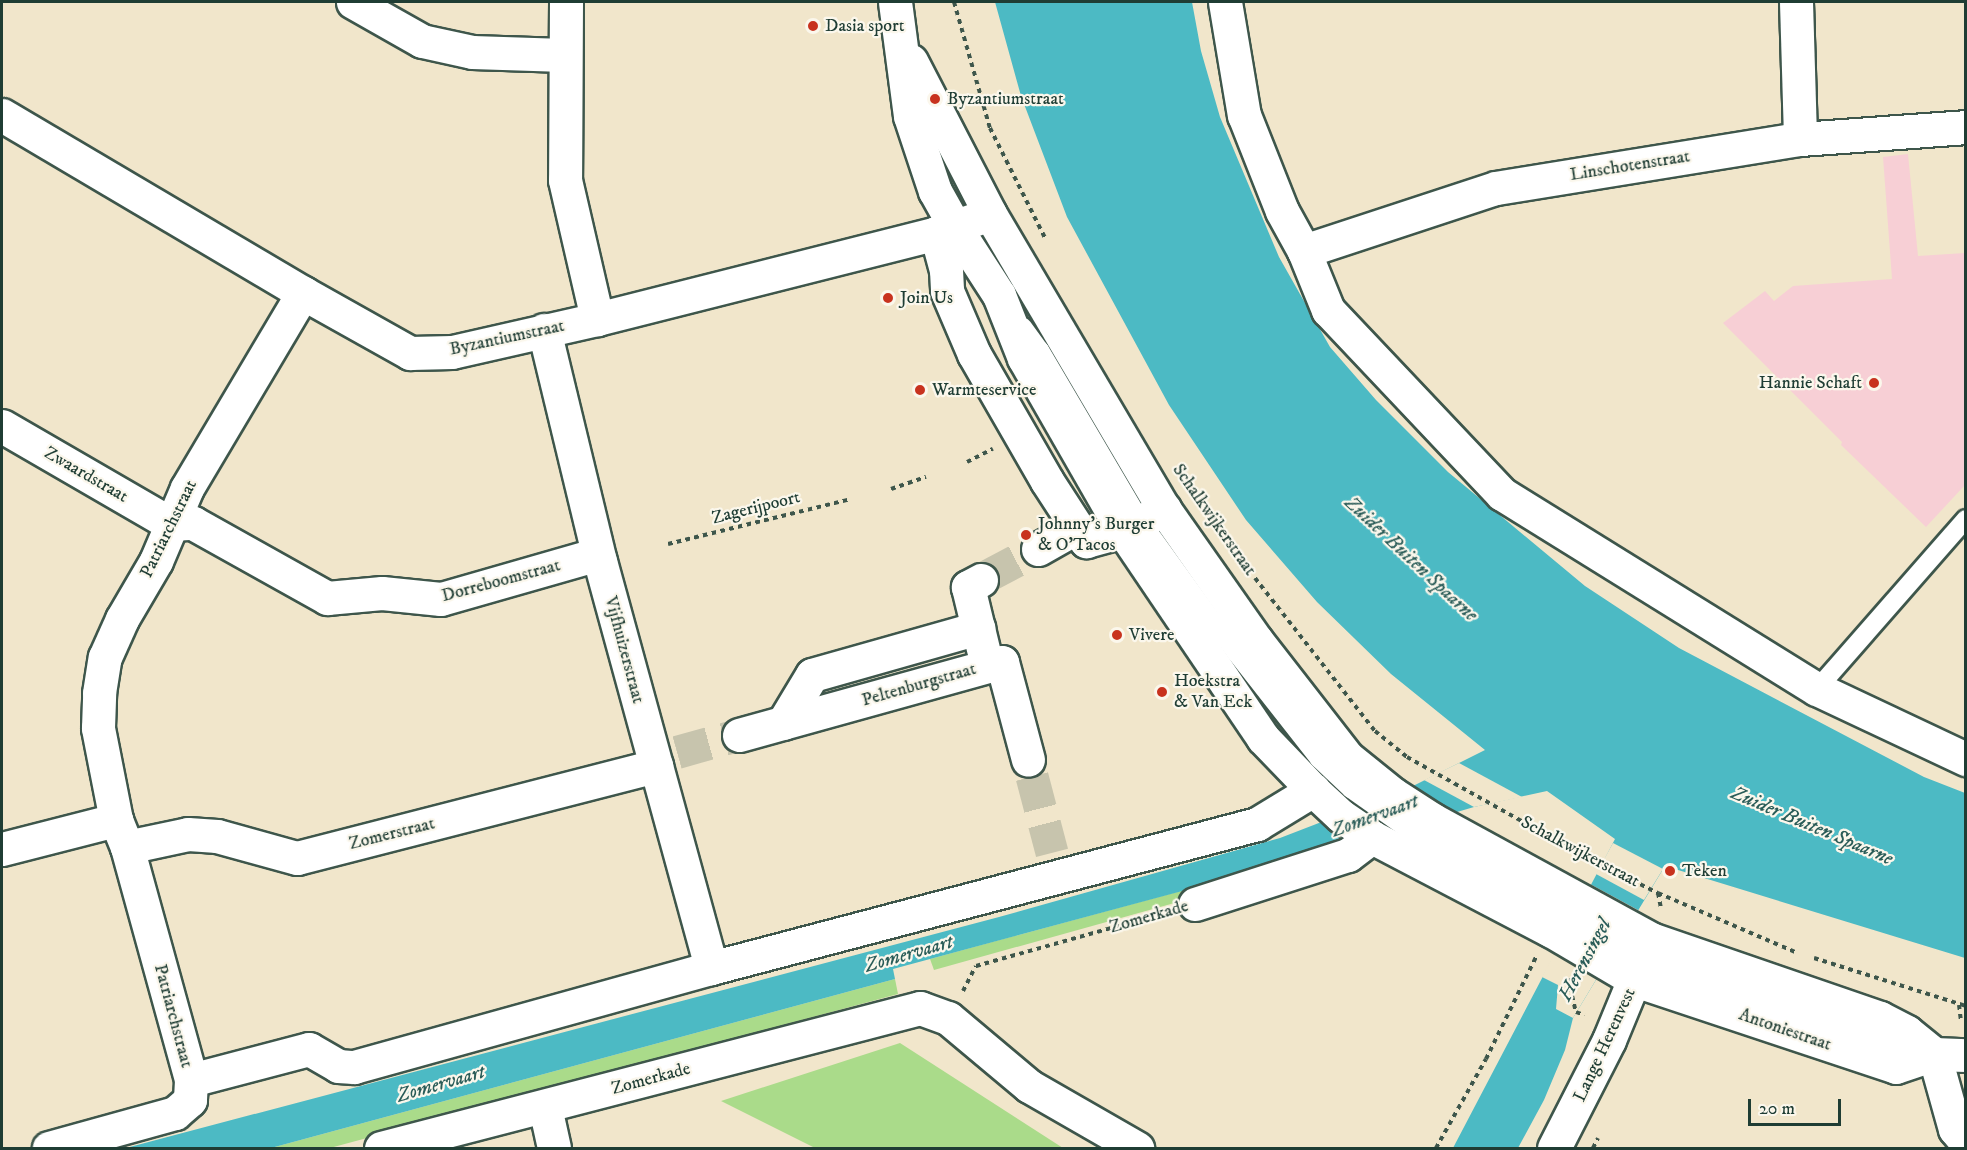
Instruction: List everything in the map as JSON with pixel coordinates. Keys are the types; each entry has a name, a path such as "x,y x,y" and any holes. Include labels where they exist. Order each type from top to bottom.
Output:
{"street":[{"path":"353,2 423,41 472,52 564,55"},
{"path":"566,2 565,180 597,319"},
{"name":"Schalkwijkerstraat","path":"895,2 903,45 910,116 946,230 947,291 974,354 1047,481 1077,527"},
{"path":"1225,2 1244,115 1282,211 1304,251 1328,310 1502,494 1817,689 1965,759"},
{"path":"1796,2 1800,139"},
{"name":"Schalkwijkerstraat","path":"903,45 1142,520 1263,738 1341,816 1372,837 1631,951"},
{"name":"Byzantiumstraat","path":"2,115 303,293 410,353 452,352 597,319 946,230 990,214"},
{"name":"Linschotenstraat","path":"1304,251 1496,188 1800,139 1965,127"},
{"name":"Schalkwijkerstraat","path":"946,230 999,295 1024,358 1142,520 1256,640 1382,799 1567,924"},
{"name":"Patriarchstraat","path":"190,1080 122,833 99,728 99,693 105,657 122,619 156,561 187,488 303,293"},
{"name":"Vijfhuizerstraat","path":"544,330 598,554 662,759 711,968"},
{"name":"Zwaardstraat","path":"2,426 171,524"},
{"path":"1038,549 1077,527 1086,541 1142,520"},
{"name":"Dorreboomstraat","path":"171,524 193,524 327,598 382,593 441,599 598,554"},
{"name":"Peltenburgstraat","path":"981,580 968,587 988,666"},
{"name":"Peltenburgstraat","path":"783,723 812,675 978,628"},
{"name":"Peltenburgstraat","path":"851,704 939,639"},
{"name":"Peltenburgstraat","path":"736,736 1002,662 1030,770"},
{"name":"Zomerstraat","path":"2,849 122,833 188,834 217,836 297,858 662,759"},
{"path":"49,1149 175,1113 190,1100 190,1080 309,1049 338,1066 354,1067 711,968 1055,865 1257,824 1313,790"},
{"name":"Zomerkade","path":"1195,904 1348,855 1372,837"},
{"path":"1631,951 1880,1018 1950,1055 1958,1142"},
{"name":"Antoniestraat","path":"1631,951 1896,1067 1950,1055"},
{"name":"Lange Herenvest","path":"1554,1149 1609,1040 1631,951"},
{"path":"934,1013 1029,1086 1137,1149"},
{"name":"Zomerkade","path":"381,1149 934,1013"},
{"path":"545,1107 554,1149"}],"lane":[{"path":"1817,689 1965,519"}],"path":[{"path":"954,2 990,128 1047,243"},
{"path":"891,489 926,477"},
{"name":"Zagerijpoort","path":"668,544 851,499"},
{"name":"Schalkwijkerstraat","path":"1252,573 1375,731 1407,757 1584,856 1651,889 1799,954"},
{"path":"1436,1149 1486,1059 1567,924 1584,856"},
{"name":"Zomerkade","path":"934,1013 976,966 1195,904"},
{"path":"1567,924 1576,1012"},
{"path":"1809,957 1965,1006"}],"shaded area":[{"name":"Hannie Schaft","path":"1908,154 1918,256 1965,253 1965,485 1926,527 1841,445 1842,442 1723,323 1765,291 1774,301 1793,286 1892,279 1883,157"}],"green space":[{"path":"1199,886 1196,897 934,970 930,959"},
{"path":"895,979 898,994 330,1148 271,1148"},
{"path":"900,1043 1063,1148 815,1148 721,1101"}],"water":[{"path":"995,2 1192,2 1201,51 1220,117 1279,257 1330,347 1376,400 1448,472 1585,586 1679,648 1924,777 1965,793 1965,958 1665,866 1573,1018 1565,1050 1544,1100 1518,1148 1453,1148 1615,839 1547,791 1474,807 1264,869 893,969 895,979 271,1148 126,1148 999,917 1280,838 1407,789 1485,750 1391,674 1317,602 1246,520 1169,405 1067,217 1021,96"}],"pier":[{"path":"1459,763 1522,797 1474,807 1424,780"},
{"path":"1613,843 1663,869 1644,900 1596,874"},
{"path":"1590,884 1638,910 1573,1018 1556,1009 1558,985 1542,977"}],"tunnel":[{"path":"988,578 987,576 1038,549"},
{"path":"677,752 734,736"},
{"path":"1032,776 1052,852"}],"place":[{"name":"Dasia sport","path":"813,26"},
{"name":"Byzantiumstraat","path":"935,99"},
{"name":"Join Us","path":"888,298"},
{"name":"Hannie Schaft","path":"1874,383"},
{"name":"Warmteservice","path":"920,390"},
{"name":"Johnny's Burger & O'Tacos","path":"1026,535"},
{"name":"Vivere","path":"1117,635"},
{"name":"Hoekstra & Van Eck","path":"1162,692"},
{"name":"Teken","path":"1670,871"}],"water label":[{"name":"Zuider Buiten Spaarne","path":"1411,559"},
{"name":"Zomervaart","path":"1375,816"},
{"name":"Zuider Buiten Spaarne","path":"1812,826"},
{"name":"Zomervaart","path":"909,954"},
{"name":"Herensingel","path":"1585,960"},
{"name":"Zomervaart","path":"441,1084"}]}
